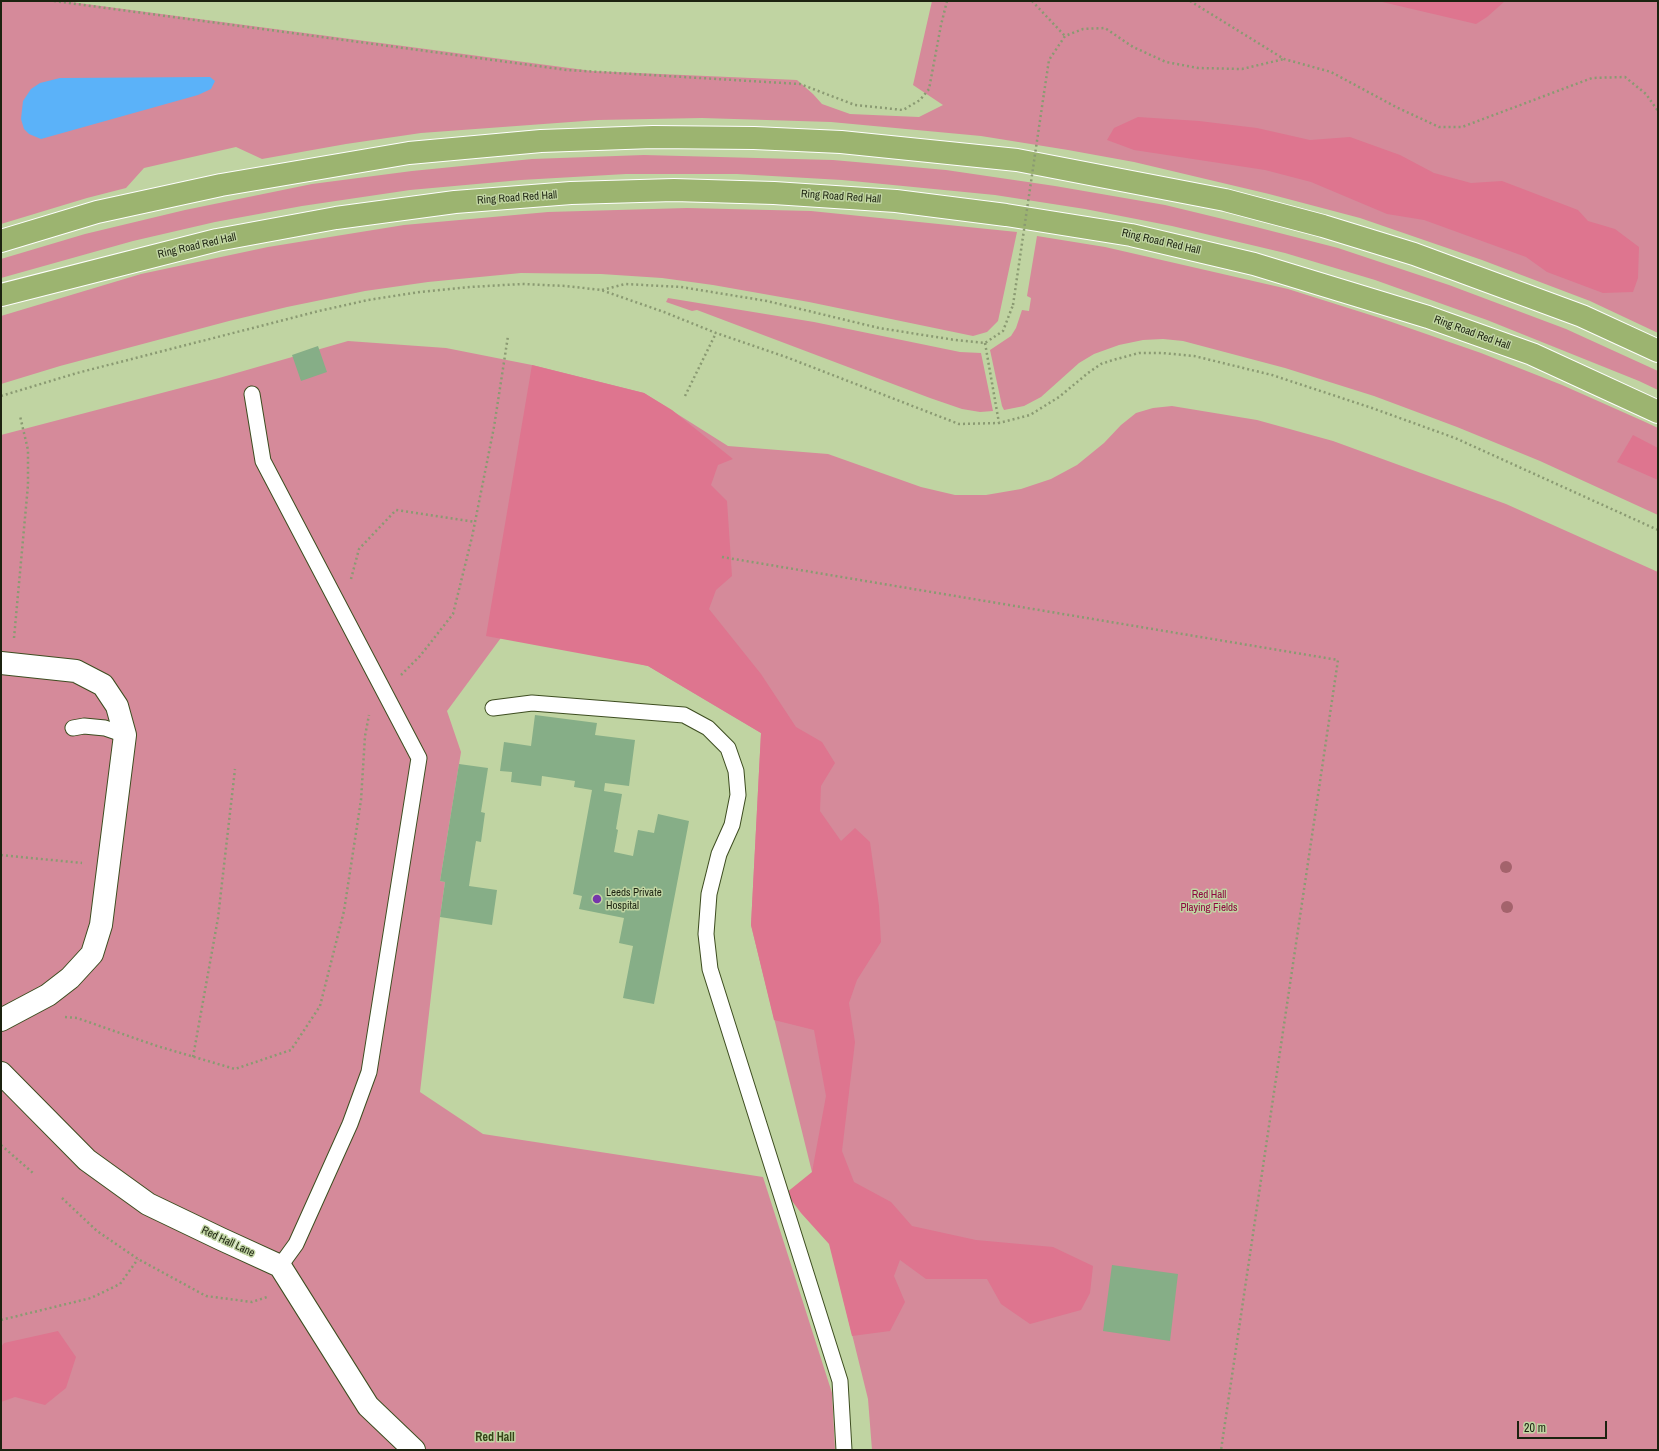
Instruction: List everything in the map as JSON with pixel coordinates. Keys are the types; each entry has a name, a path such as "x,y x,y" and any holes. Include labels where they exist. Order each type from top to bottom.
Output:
{"highway":[{"path":"1,241 97,212 221,185 409,153 541,141 653,137 754,138 841,142 1017,160 1226,200 1323,226 1414,254 1582,316 1658,351"},
{"name":"Ring Road Red Hall","path":"1,295 217,240 336,218 455,202 571,193 674,190 774,193 896,200 1006,214 1131,235 1254,264 1428,317 1532,354 1658,412"}],"street":[{"path":"1,1020 48,995 70,978 92,954 101,924 125,735 117,706 103,685 76,671 6,663"},
{"name":"Red Hall Lane","path":"1,1073 87,1160 148,1204 280,1266"},
{"path":"280,1266 368,1406 414,1450"}],"lane":[{"path":"252,394 263,461 419,758 369,1072 350,1124 296,1244 280,1266"},
{"path":"493,708 532,703 684,715 708,728 728,748 736,770 738,794 732,825 719,854 709,894 706,934 710,969 840,1381 844,1450"},
{"path":"73,728 84,726 105,728 125,735"}],"path":[{"path":"54,1 567,70 800,84 855,105 903,110 920,100 929,89 947,1"},
{"path":"1032,1 1065,36"},
{"path":"1190,1 1284,59 1331,72 1396,107 1439,127 1462,127 1592,78 1625,77 1646,94 1658,111"},
{"path":"601,290 625,284 681,287 766,301 879,328 955,340 985,343 1003,331 1013,305 1049,60 1065,36 1083,29 1105,28 1133,46 1166,62 1198,68 1242,68 1284,59"},
{"path":"1,396 84,371 319,311 368,300 463,288 522,284 566,286 601,290 664,312 716,333 786,357 959,424 999,423 1030,415 1059,397 1101,364 1112,360 1139,353 1162,353 1194,356 1272,375 1372,408 1455,438 1658,530"},
{"path":"685,396 716,333"},
{"path":"63,1016 77,1018 157,1046 235,1069 291,1050 320,1006 344,911 360,800 365,736 371,705 420,656 452,614 475,522 494,427 508,336"},
{"path":"985,343 999,423"},
{"path":"6,663 28,485 28,450 20,416"},
{"path":"349,586 359,549 396,510 475,522"},
{"path":"722,556 1338,660 1220,1450"},
{"path":"193,1057 218,918 235,769"},
{"path":"1,855 108,866"},
{"path":"1,1145 33,1173"},
{"path":"62,1198 97,1231 138,1258 206,1296 252,1302 294,1288"},
{"path":"1,1320 91,1298 120,1284 138,1258"}],"green space":[{"path":"1,1 63,1 592,71 797,80 822,104 850,114 919,117 943,105 913,85 932,1 1658,1 1658,333 1590,301 1482,260 1360,218 1269,194 1134,162 1068,150 981,136 831,122 702,118 598,120 421,133 346,144 262,159 236,147 144,168 126,188 1,224"},
{"path":"644,155 833,160 946,170 1055,186 1165,205 1338,248 1449,285 1566,329 1658,371 1658,390 1487,320 1375,280 1285,253 1172,226 1085,209 995,195 842,180 737,174 626,174 521,180 410,190 302,206 215,222 133,241 1,278 1,259 85,234 185,210 312,184 412,171 532,159"},
{"path":"687,208 811,211 1017,232 998,321 987,332 973,336 809,302 713,285 662,278 601,274 521,273 428,282 365,291 287,307 60,366 1,384 1,316 141,274 268,247 404,225 548,212"},
{"path":"1037,236 1105,247 1288,289 1383,319 1481,353 1562,385 1643,421 1658,428 1658,515 1540,461 1457,427 1374,396 1285,368 1183,341 1163,339 1143,340 1119,345 1094,354 1079,363 1041,397 1024,406 1004,410 990,350 1011,336 1016,328 1022,310 1029,311 1031,298 1027,296"},
{"path":"668,298 814,322 960,352 981,353 993,411 980,412 962,409 930,398 697,310 692,311 666,302"},
{"name":"Red Hall Playing Fields","path":"348,341 446,348 532,365 644,393 728,446 828,454 921,487 955,495 986,495 1021,489 1051,479 1077,465 1104,443 1121,425 1136,413 1153,408 1172,406 1257,420 1333,441 1506,504 1658,572 1658,1450 872,1450 868,1399 751,925 761,733 648,666 506,631 447,711 461,752 440,881 445,882 420,1092 483,1134 763,1177 832,1393 835,1449 1,1450 1,435 219,378"}],"shaded area":[{"path":"1378,1 1505,1 1487,17 1476,24"},
{"path":"1138,117 1199,121 1257,128 1310,140 1350,137 1400,155 1434,173 1471,183 1502,181 1578,210 1588,221 1615,229 1639,247 1638,278 1633,292 1603,293 1547,272 1526,257 1424,220 1387,214 1311,182 1265,170 1134,150 1107,140 1114,128"},
{"path":"532,365 644,393 672,410 733,459 718,465 711,485 727,501 732,576 716,590 709,609 761,674 796,727 822,742 835,763 821,786 820,811 841,841 855,828 870,842 879,906 881,942 857,980 849,1003 855,1042 842,1151 854,1182 891,1202 912,1226 976,1240 1053,1247 1093,1266 1090,1293 1081,1310 1030,1324 1001,1304 987,1279 926,1279 900,1260 894,1276 905,1302 890,1331 852,1336 829,1244 801,1213 786,1193 812,1172 826,1096 814,1030 774,1020 751,925 761,733 648,666 486,636"},
{"path":"1633,435 1658,448 1658,480 1617,462"},
{"path":"58,1331 76,1357 66,1388 45,1405 15,1397 1,1402 1,1347 4,1343"}],"water":[{"path":"210,77 215,81 211,89 198,95 41,139 29,134 24,129 21,119 23,101 31,89 40,83 60,78"}],"building":[{"path":"318,346 327,372 301,381 292,355"},
{"path":"535,715 597,723 595,735 635,740 629,786 605,783 604,791 622,794 614,852 633,856 638,830 654,833 658,814 689,821 654,1004 623,998 633,946 619,943 624,918 579,909 582,896 573,894 592,790 574,787 575,781 542,776 541,786 511,782 512,772 500,771 504,742 531,746"},
{"path":"459,764 488,768 481,812 485,813 481,842 476,841 469,886 497,890 492,925 440,917 445,882 440,881"},
{"path":"1112,1265 1178,1274 1170,1341 1103,1331"}],"place":[{"name":"Leeds Private Hospital","path":"597,899"}],"district":[{"name":"Red Hall","path":"495,1438"}]}
